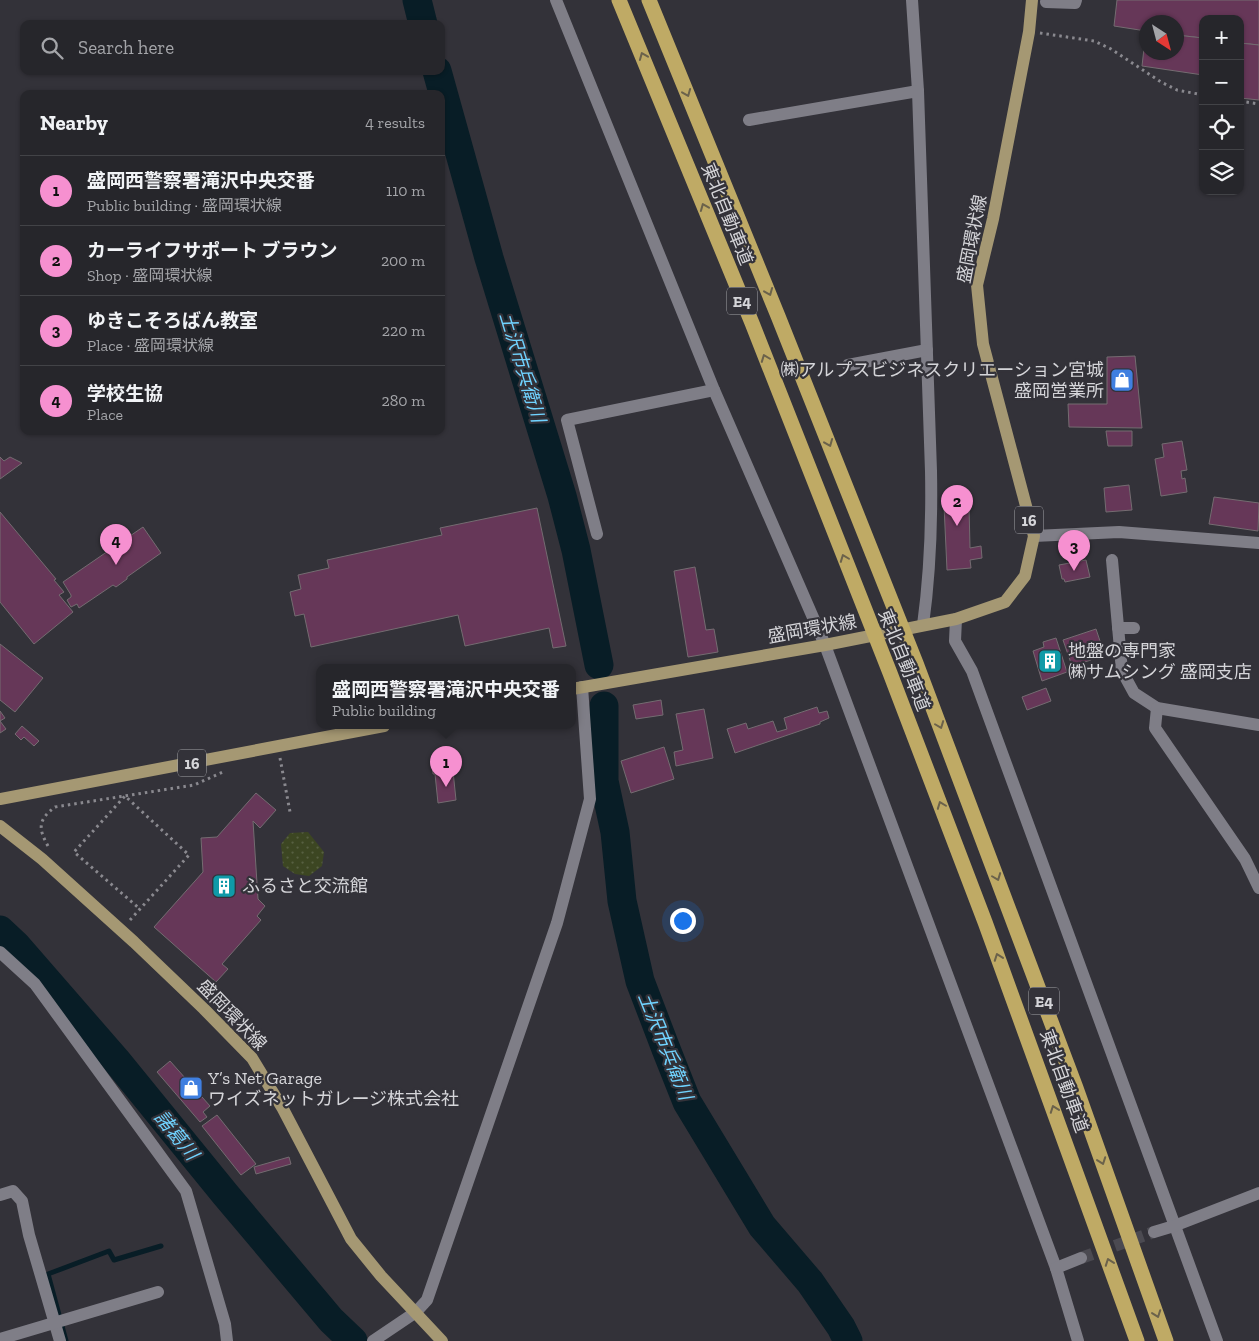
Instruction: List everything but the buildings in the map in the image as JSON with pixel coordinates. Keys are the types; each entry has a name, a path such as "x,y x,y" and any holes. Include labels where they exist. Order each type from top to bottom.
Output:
{"highway":[{"name":"東北自動車道","path":"619,0 752,323 890,673 986,922 1137,1341"},
{"name":"東北自動車道","path":"648,0 778,316 916,663 1076,1088 1166,1341"}],"main road":[{"name":"盛岡環状線","path":"577,688 825,645 956,619 1005,602 1025,576 1034,536 983,344 977,284 993,219 1029,32 1032,0"},
{"name":"16","path":"0,799 368,729"},
{"name":"盛岡環状線","path":"0,826 42,859 126,935 204,1009 252,1058 283,1109 351,1239 381,1276 442,1341"}],"street":[{"path":"556,0 714,390 825,645 1056,1268 1078,1341"},
{"path":"912,0 918,92 932,522 929,579 923,626"},
{"path":"1046,2 1075,3 1076,0"},
{"path":"749,120 918,92"},
{"path":"848,365 927,350"},
{"path":"597,534 567,420 714,390"},
{"path":"1034,536 1118,532 1259,543"},
{"path":"1112,560 1122,671 1134,693 1157,708 1259,725"},
{"path":"956,619 956,641 972,670 1217,1341"},
{"path":"1118,628 1134,628"},
{"path":"373,1341 416,1312 426,1300 557,923 590,799 577,688"},
{"path":"1157,708 1155,728 1245,859 1259,888"},
{"path":"0,952 35,984 186,1191 225,1324 227,1341"},
{"path":"0,1195 13,1191 22,1201 29,1235 59,1321 60,1341"},
{"path":"1154,1232 1259,1193"},
{"path":"1056,1268 1081,1258"},
{"path":"0,1339 158,1292"}],"path":[{"path":"1029,32 1094,41 1161,82 1177,90 1199,94"},
{"path":"1244,102 1259,104"},
{"path":"280,756 290,812"},
{"path":"49,846 42,834 41,821 55,807 194,785 225,771"},
{"path":"125,796 189,855 130,920"},
{"path":"125,796 74,852 140,909"},
{"path":"122,914 136,926"}],"green space":[{"path":"308,832 324,852 322,866 309,876 295,874 283,866 281,844 290,833"}],"waterway":[{"name":"土沢市兵衛川","path":"417,0 422,20"},
{"name":"土沢市兵衛川","path":"438,75 442,90"},
{"name":"土沢市兵衛川","path":"445,100 489,258 562,496 576,550 599,665"},
{"name":"土沢市兵衛川","path":"604,706 604,781 615,832 622,901 640,981 666,1049 687,1102 762,1226 810,1282 841,1327 848,1341"},
{"name":"諸葛川","path":"0,930 16,945 116,1060 331,1320 353,1341"},
{"path":"66,1341 48,1274 109,1251 114,1260 161,1246"}],"tunnel":[{"path":"1081,1258 1154,1232"}],"place":[{"name":"㈱アルプスビジネスクリエーション宮城 盛岡営業所","path":"1122,380"},
{"name":"カーライフサポート ブラウン","path":"957,526"},
{"name":"学校生協","path":"116,565"},
{"name":"ゆきこそろばん教室","path":"1074,571"},
{"name":"地盤の専門家 ㈱サムシング 盛岡支店","path":"1050,661"},
{"name":"盛岡西警察署滝沢中央交番","path":"446,787"},
{"name":"ふるさと交流館","path":"224,886"},
{"name":"Y’s Net Garage ワイズネットガレージ株式会社","path":"191,1088"}]}
